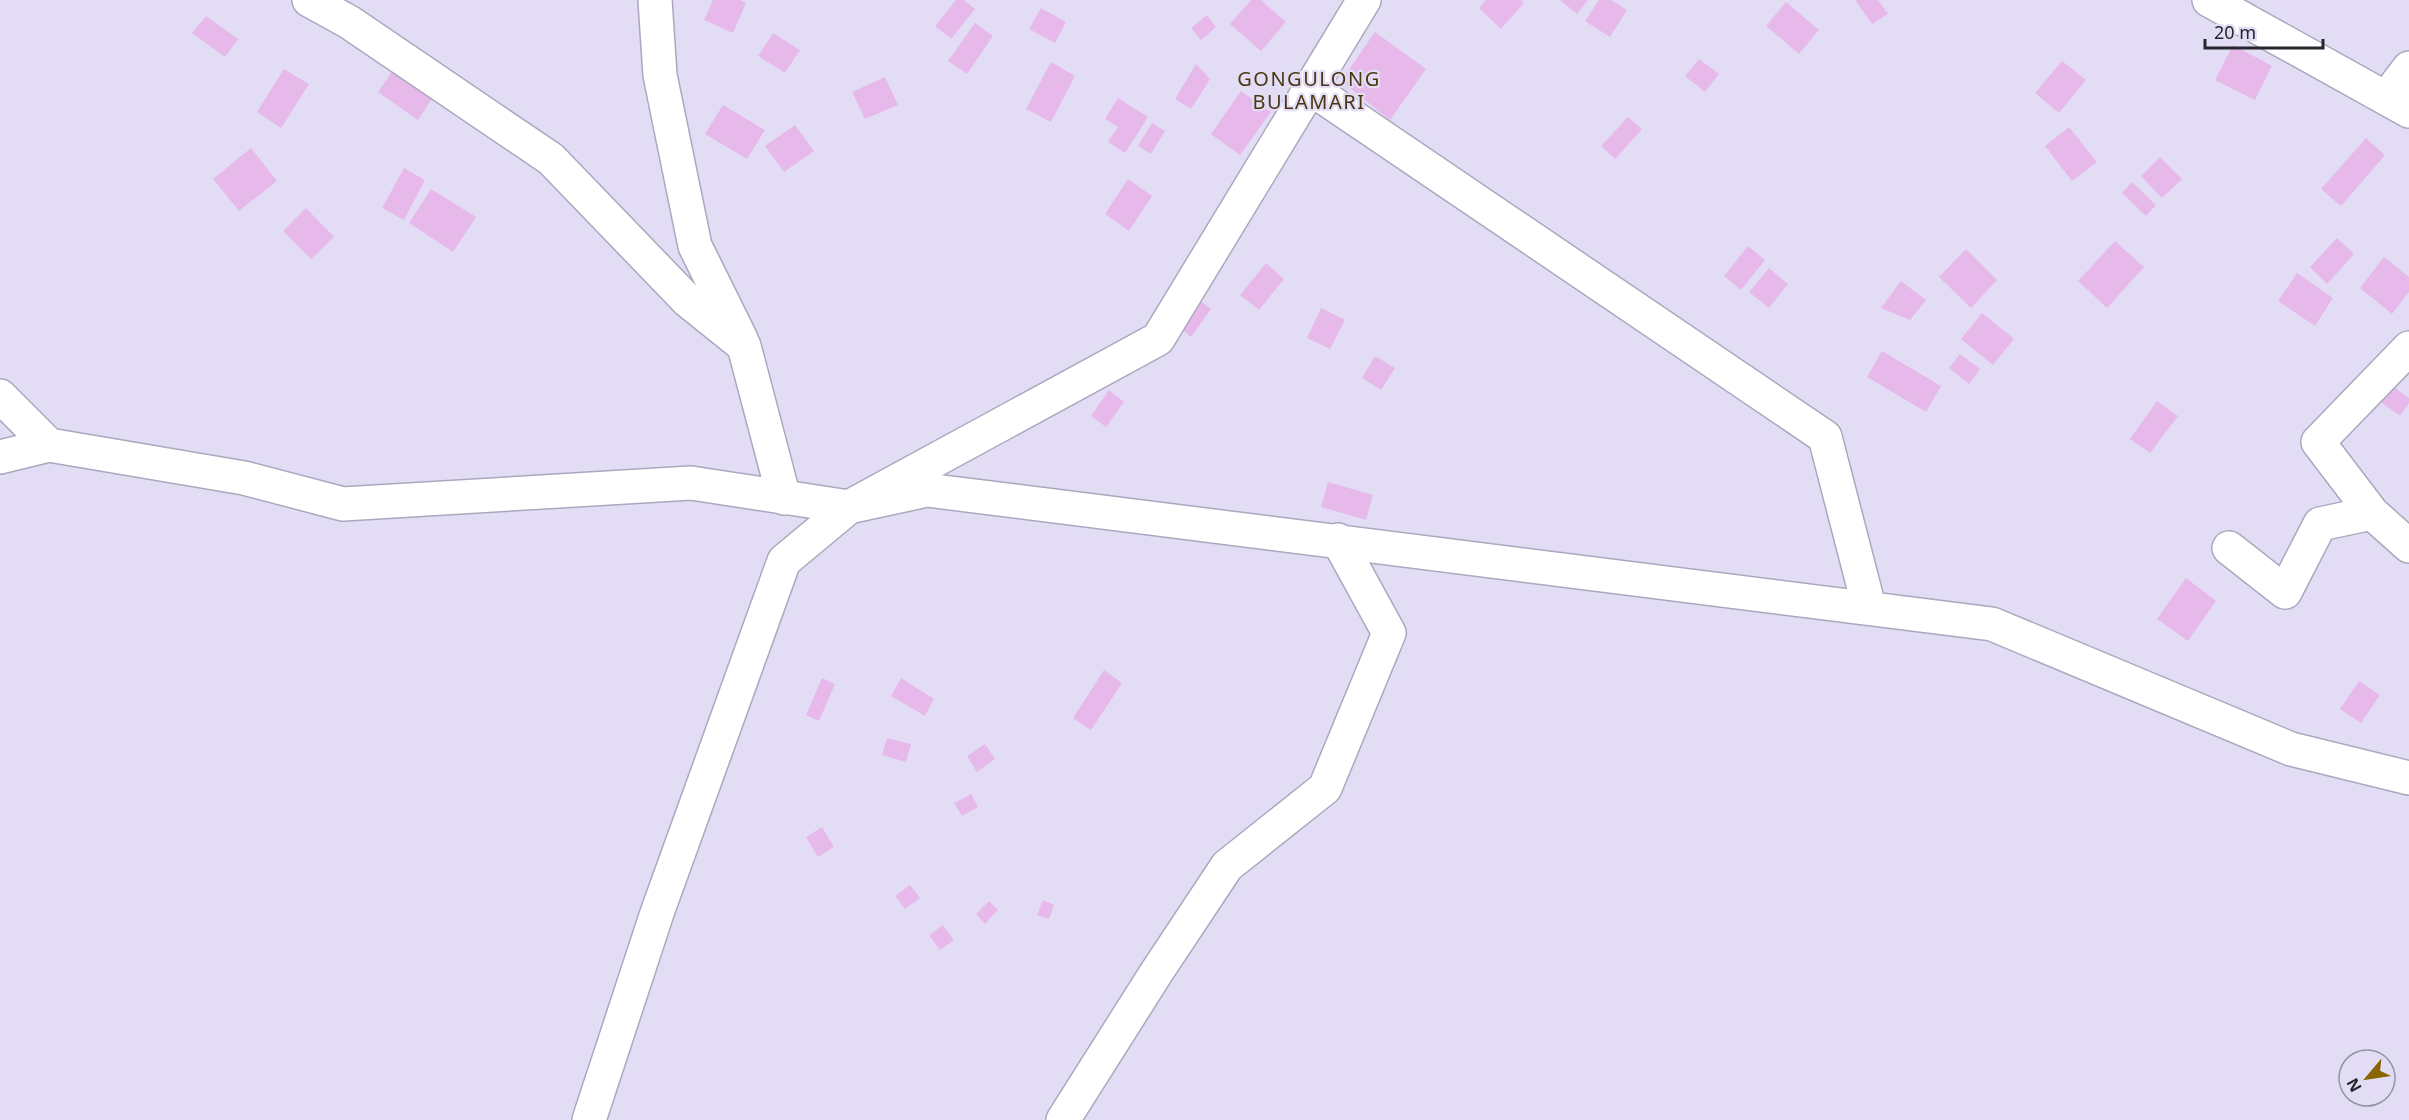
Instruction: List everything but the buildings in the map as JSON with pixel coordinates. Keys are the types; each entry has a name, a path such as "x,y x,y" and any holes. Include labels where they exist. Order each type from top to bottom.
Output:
{"street":[{"path":"309,0 349,22 551,159 688,301 744,346"},
{"path":"655,0 660,75 695,246 744,346 784,498"},
{"path":"589,1120 657,913 783,561 849,507 1158,339 1364,0"},
{"path":"2209,0 2398,104 2409,68"},
{"path":"1310,88 1825,437 1869,607"},
{"path":"2409,348 2318,442 2372,513 2409,546"},
{"path":"0,396 49,445"},
{"path":"0,457 49,445 244,478 343,504 690,483 849,507 927,490 1869,607 1992,624 2290,749 2409,778"},
{"path":"2229,548 2285,592 2320,524 2372,513"},
{"path":"1063,1120 1227,866 1325,788 1389,633 1338,540"}],"district":[{"name":"GONGULONG BULAMARI","path":"1309,90"}]}
